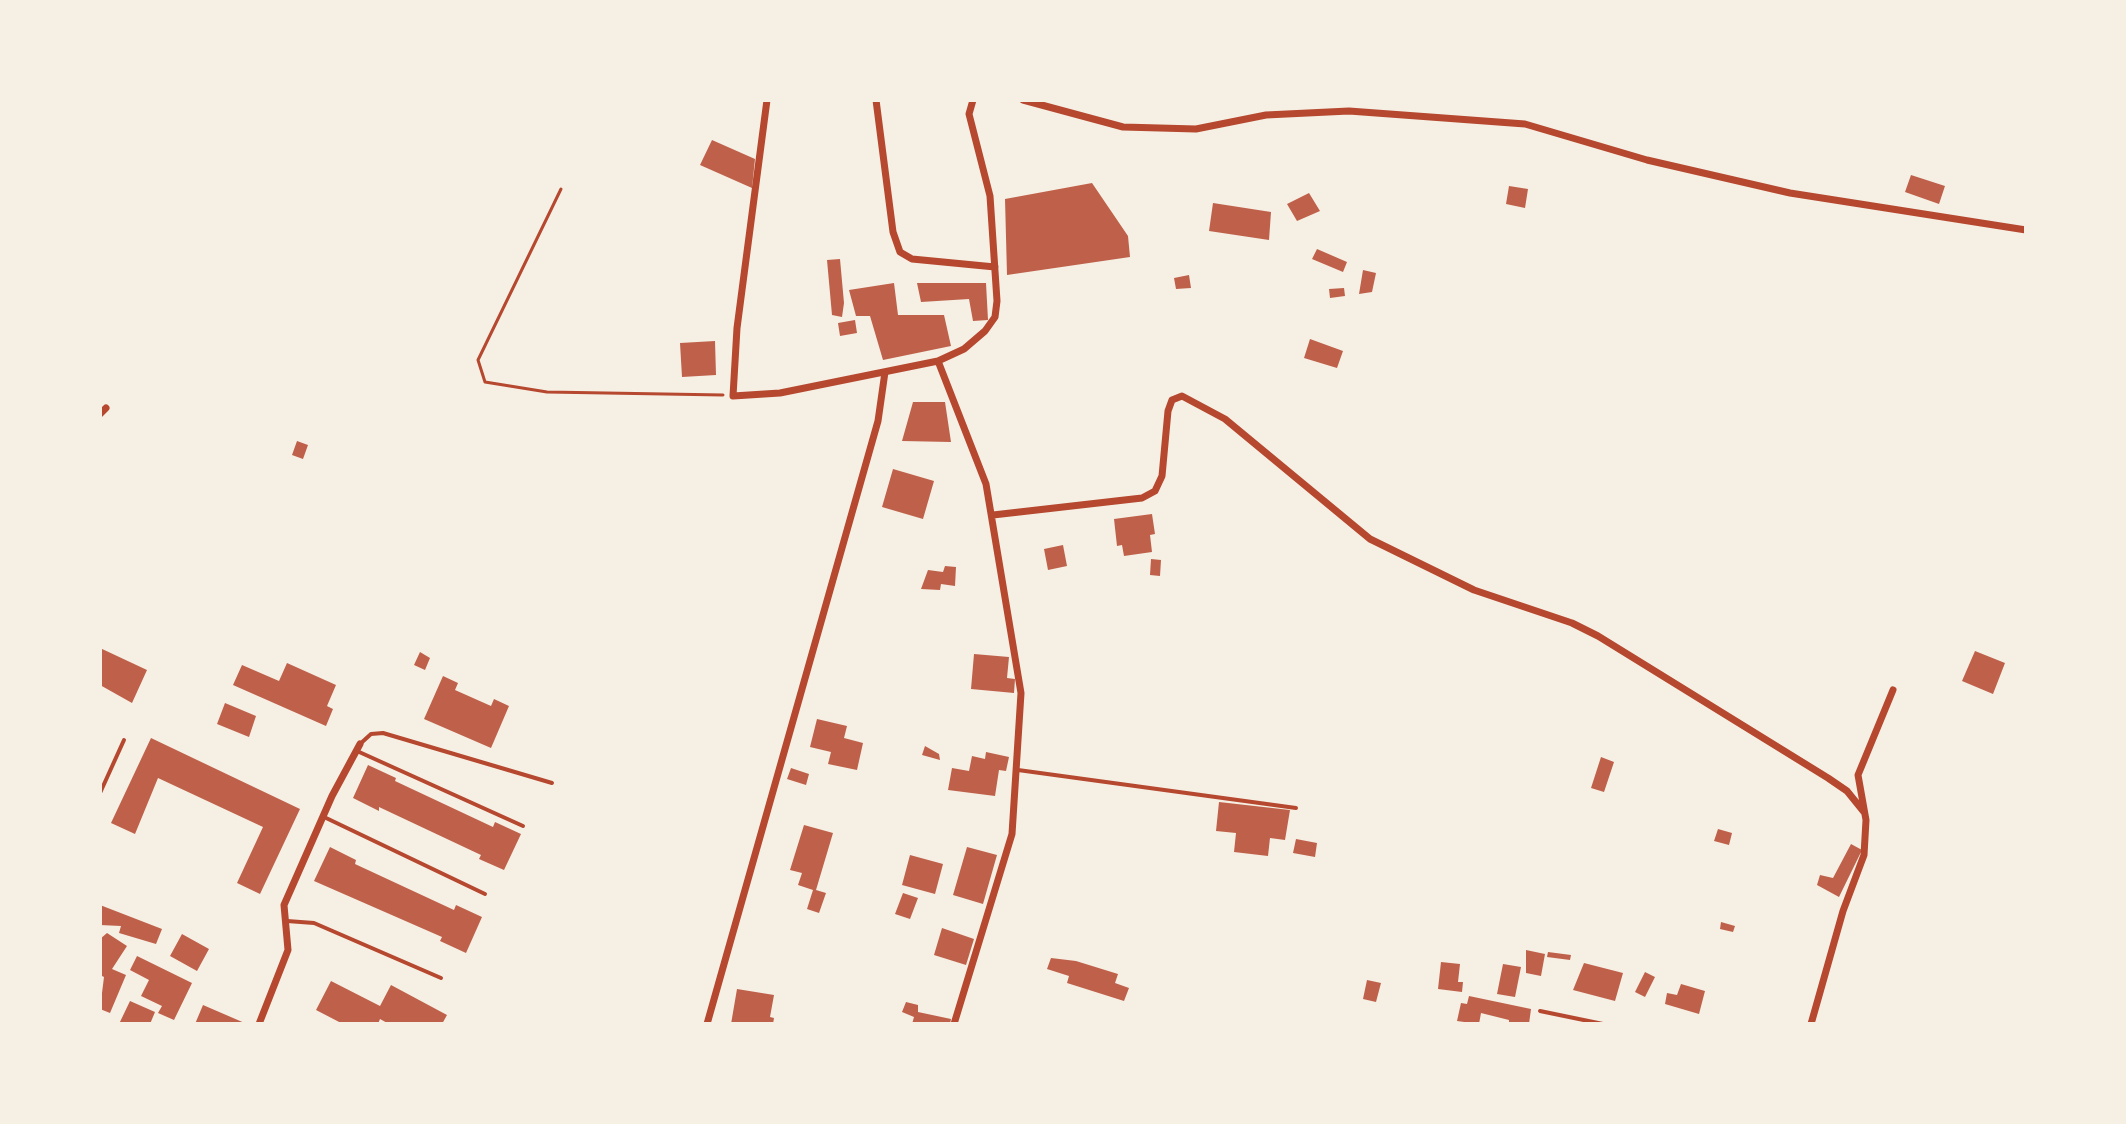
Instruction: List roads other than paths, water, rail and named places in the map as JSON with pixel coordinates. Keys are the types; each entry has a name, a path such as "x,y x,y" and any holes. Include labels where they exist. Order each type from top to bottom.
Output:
{"street":[{"path":"767,100 737,328 733,396 780,393 938,361 964,349 995,317 990,196 969,114 973,100"},
{"path":"876,100 893,232 900,252 912,259 995,267"},
{"path":"1023,100 1123,127 1196,129 1266,115 1349,111 1525,124 1647,160 1790,193 2026,230"},
{"path":"938,361 967,428 993,515 1021,693 1012,834 954,1024"},
{"path":"707,1024 878,421 885,372"},
{"path":"993,515 1142,498 1155,491 1162,476 1168,411 1172,400 1182,396 1225,419 1370,539 1474,590 1572,623 1598,636 1828,778 1847,791 1864,812"},
{"path":"1811,1024 1843,911 1864,855 1864,812 1858,775 1893,690"},
{"path":"259,1024 288,950 284,905 358,748"}],"lane":[{"path":"523,826 358,748 371,734 383,733 552,783"},
{"path":"100,793 124,740"},
{"path":"1015,770 1296,808"},
{"path":"323,817 485,894"},
{"path":"285,921 314,923 441,978"},
{"path":"1540,1011 1603,1024"}]}
